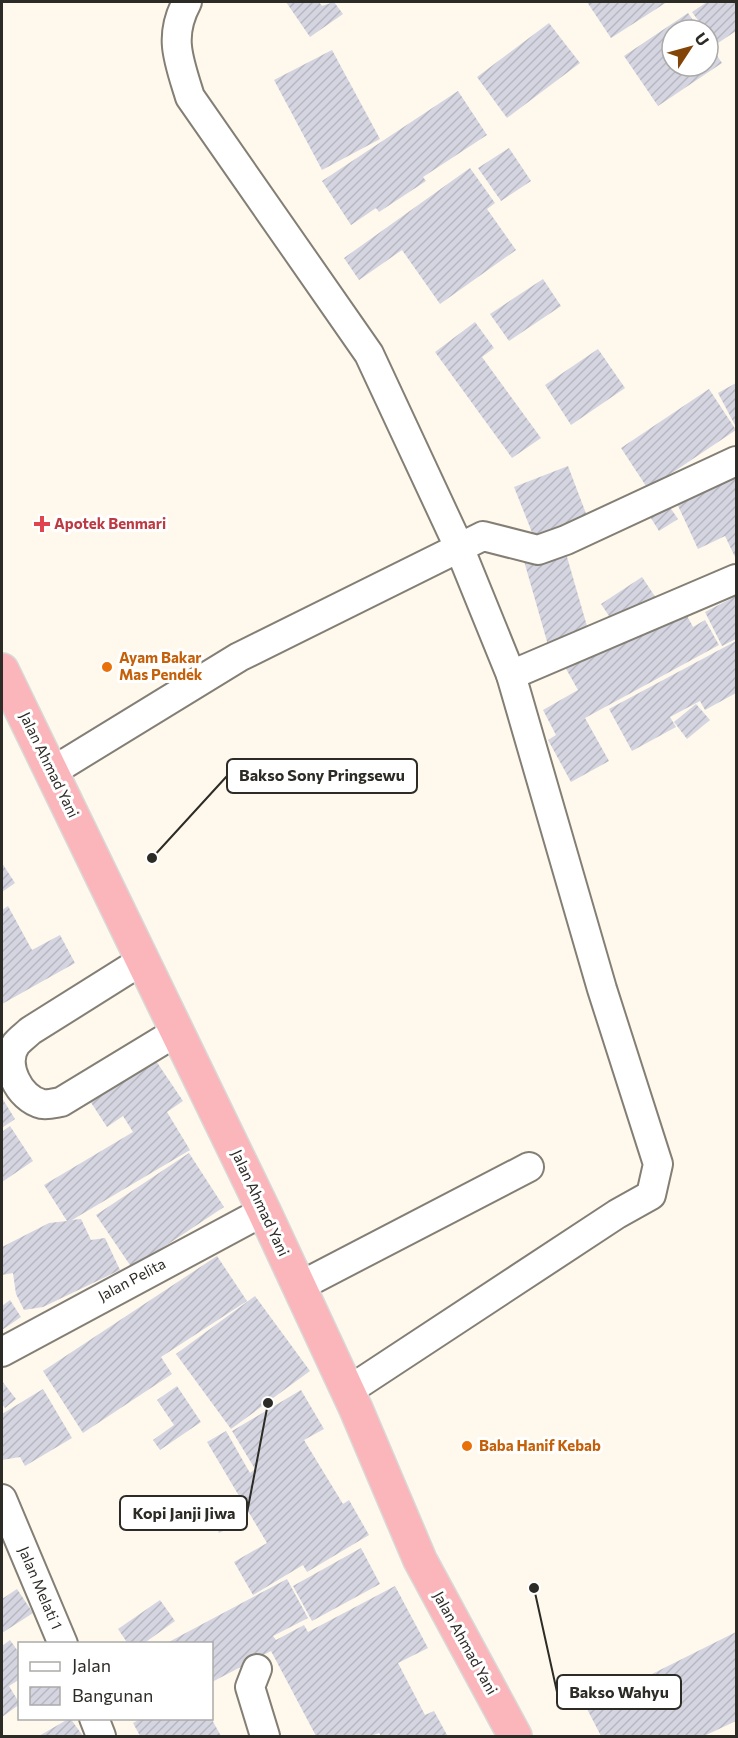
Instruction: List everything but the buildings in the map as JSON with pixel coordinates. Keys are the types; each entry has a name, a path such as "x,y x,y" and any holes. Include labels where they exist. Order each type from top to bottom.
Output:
{"highway":[{"name":"Jalan Ahmad Yani","path":"2,670 300,1287 348,1391 420,1560 515,1737"}],"street":[{"path":"187,2 179,17 175,49 190,97 369,354 459,547 511,675 602,989 658,1164 651,1195 617,1214 348,1391"},
{"path":"52,771 239,657 327,616 483,536 538,550 566,540 736,461"},
{"path":"511,675 736,579"},
{"path":"143,960 30,1031 15,1045 10,1065 15,1080 28,1098 43,1104 61,1102 178,1031"},
{"path":"300,1287 529,1167"},
{"name":"Jalan Pelita","path":"2,1352 264,1211"},
{"name":"Jalan Melati 1","path":"2,1499 62,1642"},
{"path":"257,1669 250,1687 265,1737"},
{"path":"94,1720 101,1737"}],"place":[{"name":"Apotek Benmari","path":"42,524"},
{"name":"Ayam Bakar Mas Pendek","path":"107,667"},
{"name":"Bakso Sony Pringsewu","path":"152,858"},
{"name":"Kopi Janji Jiwa","path":"268,1403"},
{"name":"Baba Hanif Kebab","path":"467,1446"},
{"name":"Bakso Wahyu","path":"534,1588"}]}
